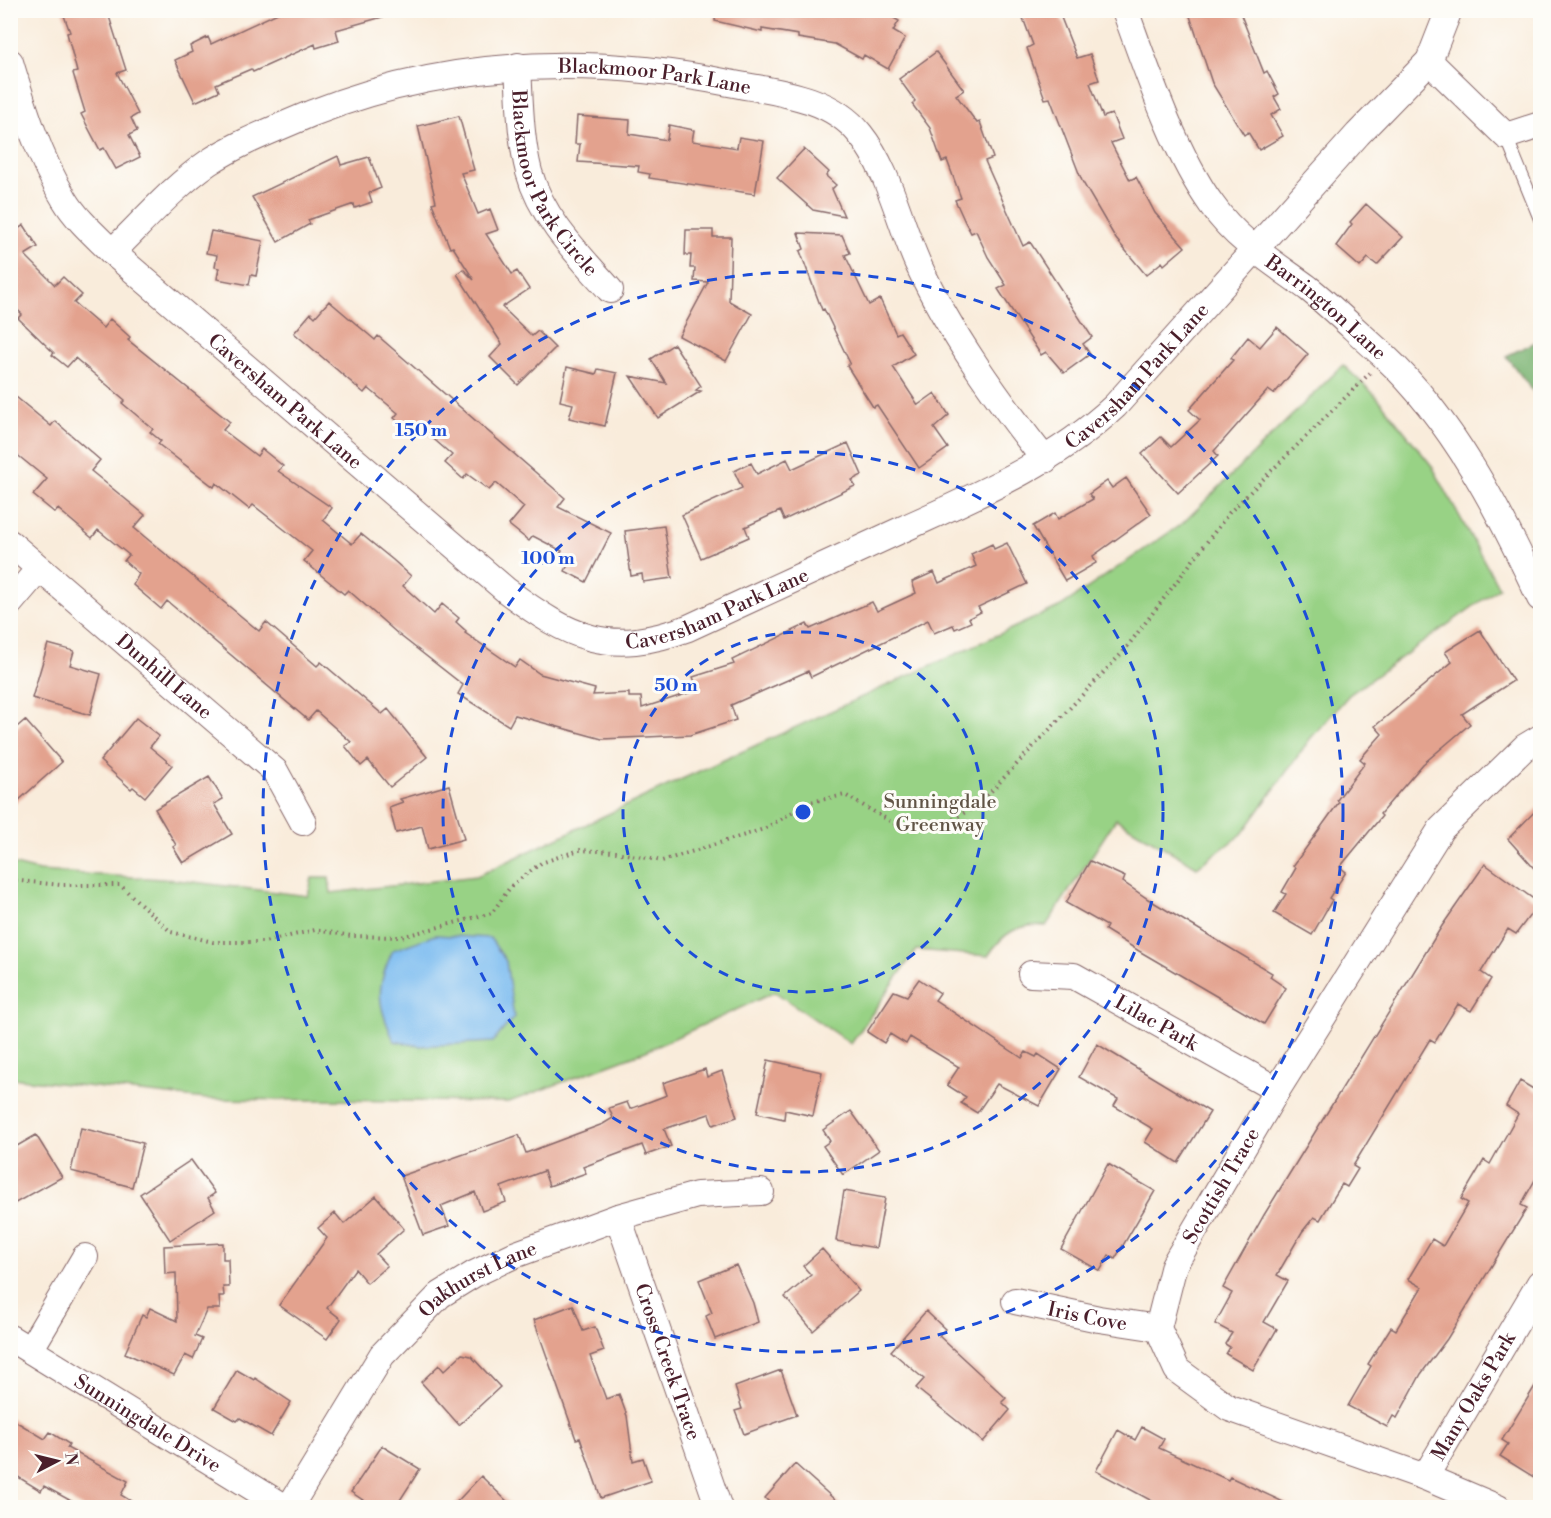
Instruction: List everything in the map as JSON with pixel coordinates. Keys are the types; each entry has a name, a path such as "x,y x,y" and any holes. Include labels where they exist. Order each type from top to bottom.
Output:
{"street":[{"name":"Barrington Lane","path":"1125,10 1189,166 1211,205 1229,226 1255,250 1310,290 1385,357 1430,406 1480,480 1540,598"},
{"name":"Caversham Park Lane","path":"10,62 23,106 65,201 78,218 112,252 507,591 544,619 570,633 590,638 632,642 660,638 688,628 948,508 1045,460 1096,423 1115,406 1358,134 1429,61 1449,10"},
{"path":"1429,61 1506,136 1540,125"},
{"name":"Blackmoor Park Lane","path":"112,252 207,164 240,144 313,112 373,92 424,79 542,64 616,67 704,78 804,99 831,109 860,134 877,161 918,264 942,311 1011,417 1045,460"},
{"name":"Blackmoor Park Circle","path":"518,66 524,151 530,175 542,204 570,246 610,290"},
{"name":"Dunhill Lane","path":"10,543 275,771 303,822"},
{"path":"10,603 39,569"},
{"name":"Scottish Trace","path":"1158,1328 1174,1265 1276,1090 1441,829 1526,747 1540,738"},
{"name":"Lilac Park","path":"1031,974 1074,976 1276,1090"},
{"name":"Oakhurst Lane","path":"288,1508 382,1355 440,1295 474,1274 514,1255 618,1217 697,1195 762,1192"},
{"name":"Cross Creek Trace","path":"618,1217 719,1508"},
{"path":"20,1344 85,1257"},
{"name":"Many Oaks Park","path":"1425,1477 1540,1283"},
{"name":"Iris Cove","path":"1015,1301 1099,1319 1158,1328"},
{"path":"1158,1328 1177,1370 1229,1408 1425,1477 1498,1508"},
{"name":"Sunningdale Drive","path":"20,1344 288,1508"}],"lane":[{"path":"1506,136 1540,219"}],"path":[{"path":"10,880 61,885 120,885 171,932 213,942 264,942 315,930 352,936 401,938 492,913 511,886 541,863 579,850 616,852 662,861 764,829 810,802 845,795 895,824 948,822 979,804 1123,652 1229,513 1385,357"}],"green space":[{"path":"1540,340 1540,400 1506,356"},
{"name":"Sunningdale Greenway","path":"1343,365 1377,397 1432,466 1499,588 1349,695 1310,739 1242,834 1197,867 1116,819 1046,926 1027,926 1012,931 999,941 988,956 916,950 851,1044 775,992 646,1051 509,1102 206,1099 11,1078 11,864 39,871 177,880 308,896 312,878 329,878 331,893 477,876 682,779 1061,606 1183,523"}],"water":[{"path":"435,935 490,938 506,961 514,1017 493,1042 420,1046 394,1041 384,1016 380,996 387,964 393,950"}],"building":[{"path":"62,10 107,10 126,70 117,73 138,114 131,118 137,131 129,135 140,157 116,169 104,148 100,150 81,114 85,112 73,73 77,72 67,33 70,32"},
{"path":"284,10 385,10 386,16 336,30 339,41 316,48 315,44 253,72 251,69 216,84 219,91 195,102 175,60 192,52 190,46 208,37 211,44"},
{"path":"716,10 880,10 899,21 893,31 905,38 888,69 864,55 862,59 835,44 762,29 762,32 715,21"},
{"path":"1020,10 1058,10 1077,58 1090,54 1099,80 1090,83 1103,117 1112,114 1122,139 1111,143 1130,180 1136,177 1155,213 1185,247 1164,265 1162,262 1146,275 1116,239 1082,181 1050,98 1045,99 1027,48 1033,45"},
{"path":"1188,10 1239,10 1264,73 1267,71 1279,94 1274,97 1281,109 1271,115 1283,136 1259,150 1248,132 1244,135 1212,83"},
{"path":"936,52 964,90 956,95 977,123 980,122 993,158 985,161 1023,246 1030,242 1092,337 1083,344 1090,354 1064,373 1046,352 1041,355 998,289 1006,285 988,257 976,231 971,233 965,222 955,200 961,198 947,160 942,162 930,128 912,104 915,101 899,79"},
{"path":"459,116 474,170 461,173 478,214 490,209 498,230 486,234 512,274 517,271 529,289 502,307 532,336 538,331 555,348 518,385 490,357 502,344 457,274 463,269 474,280 453,247 450,248 432,203 436,202 418,126"},
{"path":"577,116 630,120 629,134 667,140 669,125 694,130 692,141 737,148 739,137 764,141 755,194 649,178 650,174 638,172 639,166 578,162 580,144 575,144"},
{"path":"804,149 829,172 826,176 836,185 832,189 844,216 813,210 777,178"},
{"path":"338,156 341,165 369,157 381,188 369,193 372,202 355,208 354,204 308,220 310,224 278,242 252,197"},
{"path":"1366,204 1403,237 1377,265 1368,258 1360,267 1336,246 1352,224 1350,222"},
{"path":"24,225 38,247 25,255 55,285 63,277 82,295 74,303 103,328 110,319 130,337 128,340 230,422 223,430 257,456 262,449 283,466 278,471 332,508 323,520 352,544 361,534 393,560 411,576 403,586 434,614 442,604 459,618 456,622 466,631 465,633 515,667 520,660 540,674 595,689 593,695 629,693 629,697 641,697 642,708 698,690 693,677 734,664 732,660 807,624 810,629 872,602 877,611 916,593 912,582 934,572 939,583 976,566 971,554 992,544 994,549 1007,543 1027,584 978,607 981,612 969,618 971,622 955,629 953,625 934,633 928,620 811,677 808,671 731,705 736,720 690,735 602,739 515,715 509,726 458,694 463,685 398,634 348,590 344,594 304,561 312,551 253,505 249,509 216,483 214,487 158,444 161,441 150,432 153,429 122,403 125,400 75,358 67,367 52,355 54,353 18,318 22,314 10,303 10,234"},
{"path":"686,230 713,230 713,237 731,237 729,301 752,314 726,361 679,336 708,282 694,281 695,268 690,268 691,255 685,255"},
{"path":"211,231 263,241 256,276 251,275 249,285 217,279 219,268 215,267 217,255 206,253"},
{"path":"798,233 842,235 850,253 845,255 869,305 880,299 896,334 900,332 914,354 893,367 918,405 935,393 949,415 934,428 948,448 919,468 877,405 873,407 847,366 850,363 824,309 822,310 800,251 804,249"},
{"path":"329,301 375,340 378,336 565,498 558,507 611,533 586,582 565,571 570,561 559,556 562,551 533,536 529,541 509,525 524,507 496,483 489,490 467,474 463,479 445,463 452,455 421,428 414,436 394,418 398,413 368,388 364,393 294,333 311,313 315,317"},
{"path":"1277,327 1308,354 1274,394 1268,390 1214,451 1218,456 1178,493 1142,454 1161,437 1171,447 1200,420 1189,410 1233,360 1231,358 1248,337 1260,347"},
{"path":"674,344 701,386 696,390 701,391 658,418 630,376 666,383 651,359"},
{"path":"567,367 596,374 598,369 617,373 605,426 569,418 573,404 560,401"},
{"path":"10,392 51,426 55,421 100,460 91,471 145,515 134,528 259,631 266,622 317,666 321,662 382,714 388,709 427,757 390,787 368,760 361,766 345,746 351,742 316,711 308,720 167,601 161,609 133,585 139,574 124,561 129,555 98,530 92,538 58,509 55,513 33,495 47,479 10,449"},
{"path":"848,443 862,475 852,480 855,486 784,520 780,511 745,527 749,537 701,558 682,515 742,488 734,471 751,463 757,474 787,459 792,469"},
{"path":"1126,478 1151,514 1093,556 1096,563 1065,581 1033,526 1055,513 1058,519 1093,499 1089,494 1107,481 1112,488"},
{"path":"664,526 672,578 643,582 642,574 631,576 625,531"},
{"path":"1480,630 1513,681 1462,714 1470,724 1423,764 1380,814 1382,816 1340,867 1346,872 1329,898 1332,900 1312,935 1274,913 1286,894 1282,892 1296,868 1293,866 1365,763 1360,759 1382,734 1375,726 1452,662 1445,652"},
{"path":"48,644 74,651 70,665 101,674 90,715 32,698"},
{"path":"136,718 159,736 150,747 172,765 145,797 133,787 131,789 100,761"},
{"path":"25,720 62,762 10,808 10,733"},
{"path":"209,777 223,799 214,804 232,834 183,863 173,847 176,845 155,809"},
{"path":"449,785 464,839 428,849 422,826 396,833 389,807 403,802 400,799"},
{"path":"1540,806 1540,875 1508,839"},
{"path":"1090,861 1125,877 1123,882 1148,899 1272,973 1270,977 1286,988 1264,1024 1139,951 1105,930 1107,926 1066,903"},
{"path":"1485,864 1539,903 1516,934 1508,929 1481,972 1491,979 1471,1011 1458,1004 1435,1042 1430,1039 1353,1166 1358,1169 1347,1187 1342,1184 1320,1220 1314,1217 1302,1232 1277,1275 1288,1281 1264,1322 1277,1329 1253,1370 1226,1354 1230,1347 1225,1344 1232,1333 1215,1324 1232,1293 1223,1288 1264,1215 1442,926"},
{"path":"919,979 940,993 935,1000 1022,1058 1026,1052 1036,1057 1038,1054 1061,1069 1039,1106 997,1084 977,1113 961,1103 966,1097 947,1085 959,1067 910,1037 906,1044 890,1034 884,1043 867,1032 894,991 907,996"},
{"path":"1097,1044 1210,1112 1178,1163 1145,1142 1153,1129 1114,1106 1118,1099 1079,1077"},
{"path":"768,1060 822,1072 813,1116 785,1110 784,1119 757,1113"},
{"path":"705,1069 707,1077 722,1071 737,1117 713,1125 709,1114 664,1129 671,1146 646,1155 642,1145 583,1167 586,1173 549,1186 544,1171 501,1187 506,1202 482,1211 475,1192 441,1206 449,1226 423,1235 401,1176 519,1135 526,1153 603,1124 613,1118 609,1108 627,1102 630,1109 667,1095 663,1083"},
{"path":"1520,1081 1540,1093 1540,1171 1521,1205 1527,1208 1447,1339 1421,1374 1397,1418 1393,1416 1387,1427 1348,1406 1371,1366 1368,1364 1391,1327 1396,1330 1422,1287 1408,1279 1432,1239 1443,1246 1468,1203 1461,1199 1484,1160 1490,1164 1518,1114 1506,1106"},
{"path":"851,1111 879,1150 843,1175 823,1146 830,1141 823,1130"},
{"path":"81,1128 143,1143 132,1187 71,1171"},
{"path":"36,1135 62,1177 10,1206 10,1150"},
{"path":"191,1160 215,1193 208,1198 215,1210 170,1240 140,1194"},
{"path":"1108,1164 1155,1191 1115,1259 1109,1255 1100,1271 1061,1249"},
{"path":"844,1191 885,1198 876,1248 836,1241"},
{"path":"376,1196 404,1229 376,1254 387,1266 367,1283 355,1269 327,1308 341,1319 327,1339 279,1305 327,1238 318,1228 335,1213 344,1224"},
{"path":"223,1243 223,1259 228,1259 229,1287 223,1287 224,1296 219,1296 220,1309 207,1309 195,1336 202,1339 193,1359 185,1355 174,1375 125,1353 142,1315 146,1317 150,1308 177,1321 176,1273 165,1274 164,1246"},
{"path":"822,1249 859,1291 813,1331 785,1297 811,1275 803,1266"},
{"path":"736,1265 753,1303 758,1322 715,1339 706,1316 712,1313 699,1280"},
{"path":"573,1305 583,1331 595,1327 604,1351 590,1356 606,1399 619,1394 627,1416 633,1461 643,1458 651,1481 601,1498 580,1438 576,1439 534,1320"},
{"path":"926,1311 945,1329 939,1336 1006,1398 1002,1402 1010,1410 983,1442 916,1388 924,1379 891,1351"},
{"path":"462,1354 471,1356 500,1387 459,1425 421,1382 439,1365 444,1371"},
{"path":"237,1370 254,1380 255,1378 291,1402 271,1436 240,1418 237,1421 214,1408"},
{"path":"781,1370 797,1415 744,1434 735,1411 742,1409 735,1387"},
{"path":"1540,1378 1540,1481 1500,1456 1508,1444 1502,1440"},
{"path":"10,1418 45,1439 50,1432 69,1444 67,1448 128,1481 121,1495 142,1508 84,1508 44,1486 41,1491 10,1472"},
{"path":"1142,1427 1164,1439 1159,1448 1228,1480 1230,1477 1296,1508 1165,1508 1096,1471 1118,1430 1135,1440"},
{"path":"382,1446 420,1469 395,1508 375,1508 351,1492"},
{"path":"795,1464 844,1508 775,1508 765,1498"},
{"path":"481,1476 514,1508 451,1508"}]}
